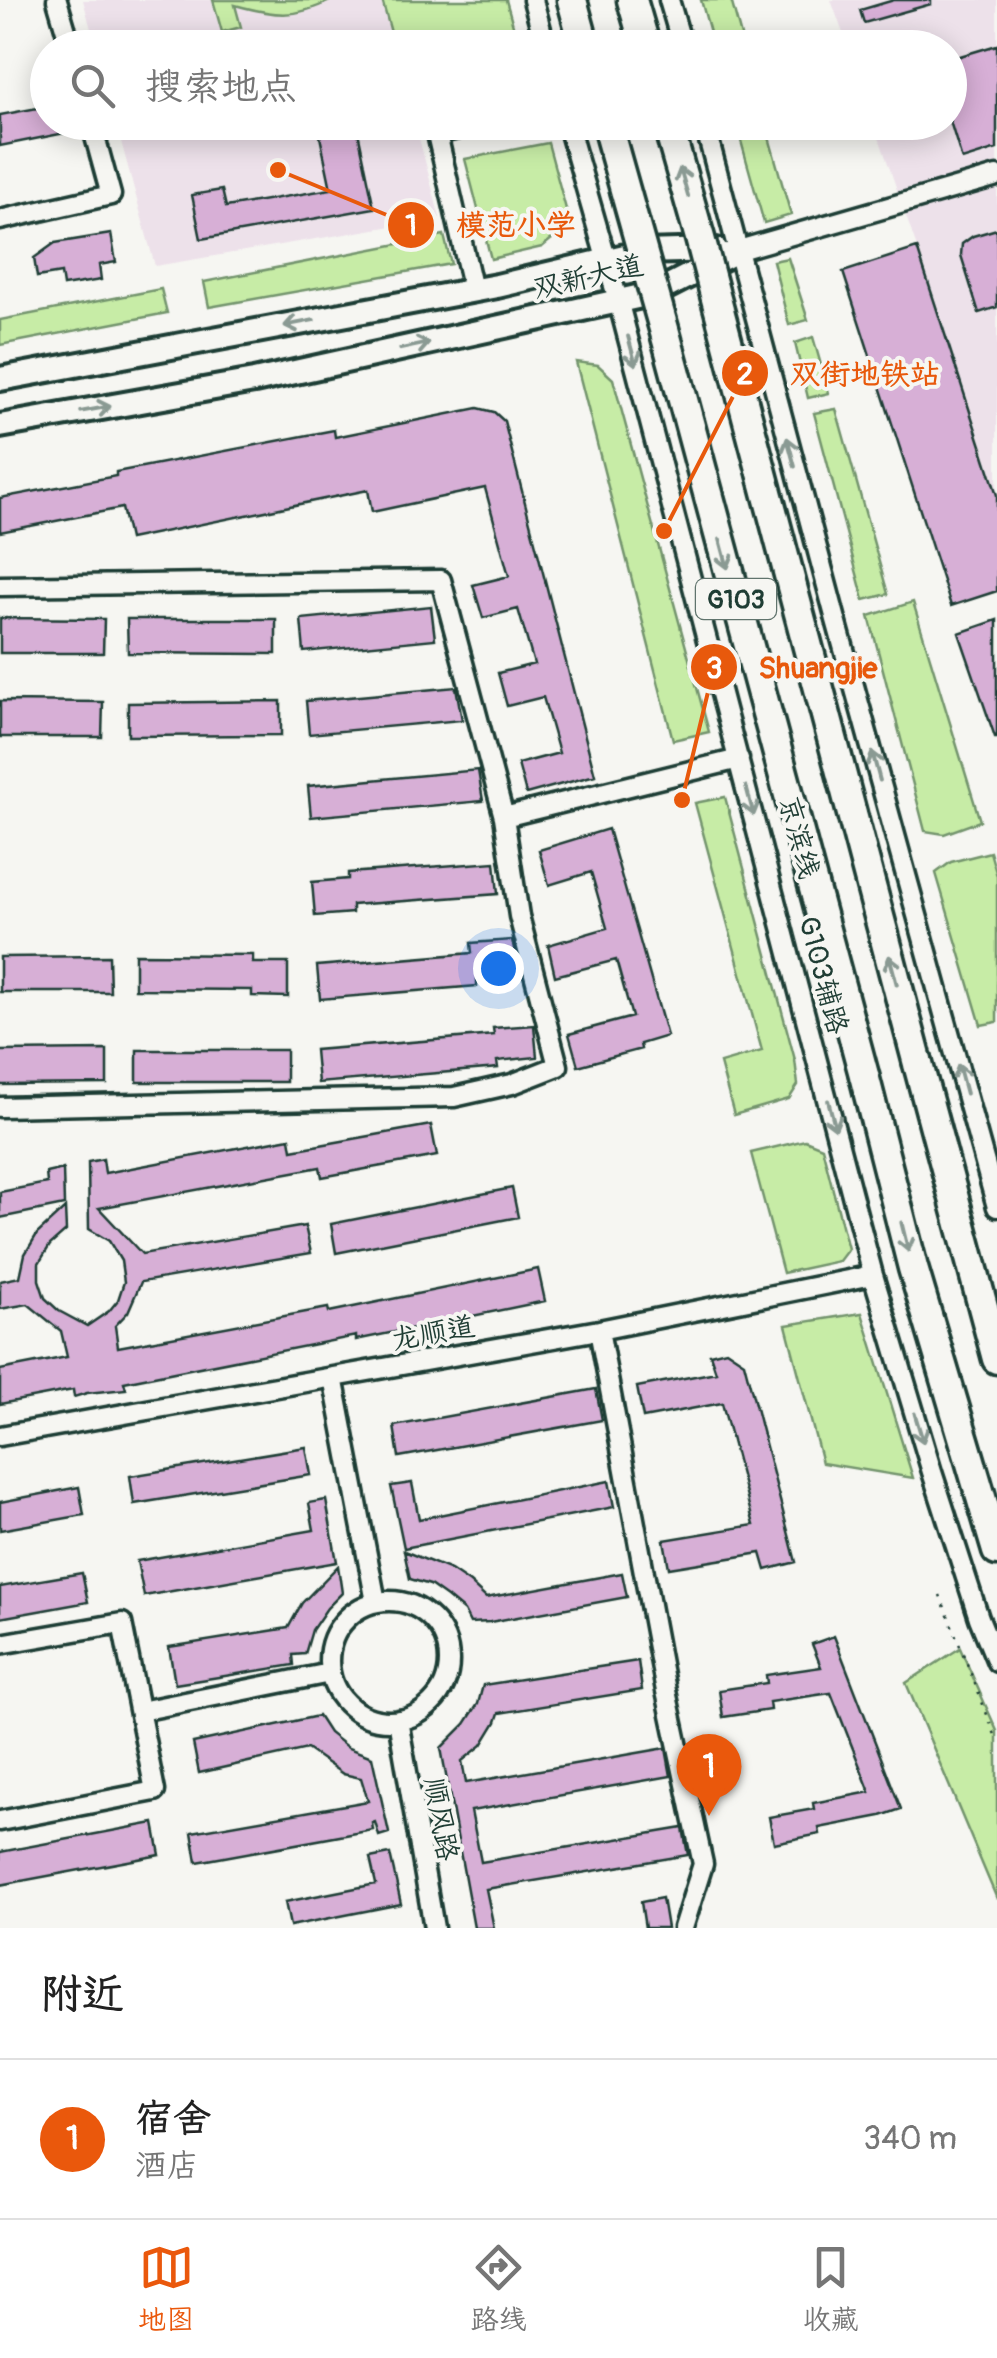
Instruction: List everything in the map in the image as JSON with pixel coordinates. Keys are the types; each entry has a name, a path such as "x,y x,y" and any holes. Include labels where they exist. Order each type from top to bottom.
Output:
{"highway":[{"path":"572,0 581,30"},
{"path":"632,0 641,30"},
{"name":"京滨线","path":"611,140 913,1268 997,1550"},
{"name":"京滨线","path":"672,140 997,1358"}],"main road":[{"name":"双新大道","path":"0,379 473,290 642,252 739,250"},
{"name":"双新大道","path":"0,426 254,381 655,293 739,250"}],"street":[{"path":"58,0 66,30"},
{"path":"533,0 541,30"},
{"path":"669,0 678,30"},
{"path":"0,220 111,195 96,140"},
{"path":"439,140 473,290"},
{"name":"G103辅路","path":"571,140 618,300 873,1275 979,1618 997,1662"},
{"path":"709,140 997,1207"},
{"path":"739,250 997,176"},
{"path":"0,586 440,580 504,817 519,916 558,1066 512,1084 454,1097 0,1107"},
{"path":"504,817 739,759"},
{"name":"龙顺道","path":"0,1436 599,1330 873,1275"},
{"path":"599,1330 702,1864 682,1928"},
{"path":"333,1377 376,1602"},
{"path":"392,1600 423,1610 440,1627 449,1649 450,1668 444,1686 428,1706 406,1719 372,1718 358,1712 343,1700 330,1673 332,1639 343,1622 362,1606 376,1602 392,1600"},
{"path":"0,1644 122,1623 154,1792 0,1821"},
{"path":"140,1711 330,1673"},
{"name":"顺风路","path":"398,1720 434,1928"}],"path":[{"path":"940,1596 997,1740"}],"shaded area":[{"path":"83,0 382,0 390,30 91,30"},
{"path":"831,0 997,0 997,495 880,140 967,140 967,30 842,30"},
{"path":"121,140 419,140 440,218 155,266"}],"green space":[{"path":"213,0 332,0 284,14 235,5 241,27 221,30"},
{"path":"382,0 506,0 514,30 390,30"},
{"path":"701,0 731,0 739,30 709,30"},
{"path":"741,140 770,140 791,215 764,223"},
{"path":"548,143 570,224 542,247 491,259 465,159"},
{"path":"444,235 451,264 209,307 204,282"},
{"path":"788,258 808,320 789,325 773,261"},
{"path":"161,289 167,313 0,345 0,320"},
{"path":"813,337 829,393 808,398 795,343"},
{"path":"576,362 598,365 613,379 709,732 673,740"},
{"path":"836,409 888,594 864,600 814,413"},
{"path":"913,602 980,821 944,834 925,831 869,616"},
{"path":"725,797 795,1060 798,1085 789,1099 734,1115 720,1063 762,1051 695,803"},
{"path":"990,852 997,876 997,1022 981,1025 936,873 951,862"},
{"path":"805,1140 822,1147 848,1249 839,1261 783,1273 751,1153"},
{"path":"862,1313 913,1478 822,1463 786,1325"},
{"path":"960,1648 997,1731 997,1899 906,1683"}],"building":[{"path":"894,0 931,0 931,4 864,23 860,10"},
{"path":"997,45 997,149 962,160 956,140 967,140 967,54"},
{"path":"30,109 30,140 0,146 0,115"},
{"path":"321,140 360,140 374,208 201,239 192,195 222,190 226,207 331,189"},
{"path":"997,229 997,307 979,313 961,255 962,244 973,236"},
{"path":"111,234 116,262 99,265 101,280 63,286 61,273 37,277 34,258 55,243"},
{"path":"917,248 997,495 997,591 951,606 843,272"},
{"path":"478,408 494,412 504,421 595,775 526,794 518,764 559,753 543,697 507,706 498,673 534,664 518,609 483,618 473,585 509,576 485,488 372,512 368,490 129,539 122,508 0,532 0,498 334,430 335,437"},
{"path":"431,606 435,639 304,652 301,619"},
{"path":"0,618 104,619 103,653 0,653"},
{"path":"127,619 276,619 276,654 128,653"},
{"path":"997,620 997,737 995,737 959,633"},
{"path":"456,687 462,720 309,734 306,701"},
{"path":"0,701 103,702 102,737 0,737"},
{"path":"281,701 281,735 128,736 128,703"},
{"path":"478,770 483,801 311,817 308,786"},
{"path":"608,829 667,1036 640,1044 641,1049 578,1066 569,1034 632,1017 616,960 555,976 548,945 607,928 591,872 549,885 539,850"},
{"path":"495,862 498,894 352,905 352,913 315,916 312,882 348,879 348,873"},
{"path":"512,940 520,975 477,979 477,986 320,999 317,966 472,953 471,943"},
{"path":"135,954 253,955 253,963 288,963 288,997 252,996 252,990 135,989"},
{"path":"109,956 110,992 0,992 0,957"},
{"path":"534,1025 537,1057 497,1061 498,1068 318,1083 315,1050 494,1035 493,1028"},
{"path":"107,1050 107,1084 0,1085 0,1051"},
{"path":"137,1050 286,1050 286,1082 137,1082"},
{"path":"431,1125 437,1156 322,1177 320,1167 99,1208 142,1254 305,1226 311,1253 141,1282 128,1312 115,1326 118,1347 328,1308 329,1312 538,1269 545,1301 124,1382 126,1389 74,1397 73,1390 0,1404 0,1370 67,1357 61,1331 28,1304 0,1309 0,1281 20,1277 25,1254 37,1234 65,1208 66,1231 50,1245 39,1263 45,1298 59,1311 87,1326 118,1300 124,1282 121,1261 109,1241 89,1229 88,1162 103,1159 105,1173 290,1138 292,1150"},
{"path":"63,1169 64,1205 0,1218 0,1192 47,1183 46,1173"},
{"path":"512,1188 518,1217 336,1253 331,1224"},
{"path":"726,1350 744,1362 796,1562 766,1570 761,1553 669,1568 664,1540 754,1525 722,1403 643,1418 637,1387 716,1372 710,1354"},
{"path":"596,1389 602,1420 399,1457 394,1426"},
{"path":"306,1447 311,1475 134,1504 130,1476"},
{"path":"609,1481 614,1507 404,1548 391,1486 412,1483 419,1519"},
{"path":"79,1487 84,1515 0,1530 0,1502"},
{"path":"326,1500 337,1562 144,1596 137,1561 314,1530 309,1503"},
{"path":"404,1551 451,1570 486,1598 622,1573 627,1597 470,1623 464,1611 447,1597 430,1585 410,1579"},
{"path":"338,1566 342,1593 312,1630 305,1654 293,1655 294,1665 175,1684 169,1647 288,1628 302,1603"},
{"path":"82,1573 88,1602 0,1618 0,1587"},
{"path":"834,1636 901,1809 819,1828 820,1834 774,1843 769,1817 814,1809 813,1803 870,1792 831,1693 769,1702 770,1710 723,1717 719,1690 767,1683 766,1675 821,1667 812,1644"},
{"path":"638,1661 642,1690 499,1713 482,1745 462,1761 466,1783 666,1748 671,1776 471,1811 481,1862 683,1828 688,1855 486,1889 494,1928 474,1928 441,1748 465,1724 478,1704 483,1685"},
{"path":"318,1716 329,1733 348,1748 372,1757 389,1833 379,1836 375,1822 373,1830 197,1862 192,1832 368,1801 361,1778 343,1774 307,1749 199,1773 193,1743"},
{"path":"154,1823 160,1855 0,1885 0,1852"},
{"path":"390,1854 401,1904 290,1926 285,1902 376,1884 370,1858"},
{"path":"662,1898 667,1928 645,1928 641,1902"}],"place":[{"name":"模范小学","path":"278,170"},
{"name":"双街地铁站","path":"664,531"},
{"name":"Shuangjie","path":"682,800"},
{"name":"宿舍","path":"709,1816"}]}
